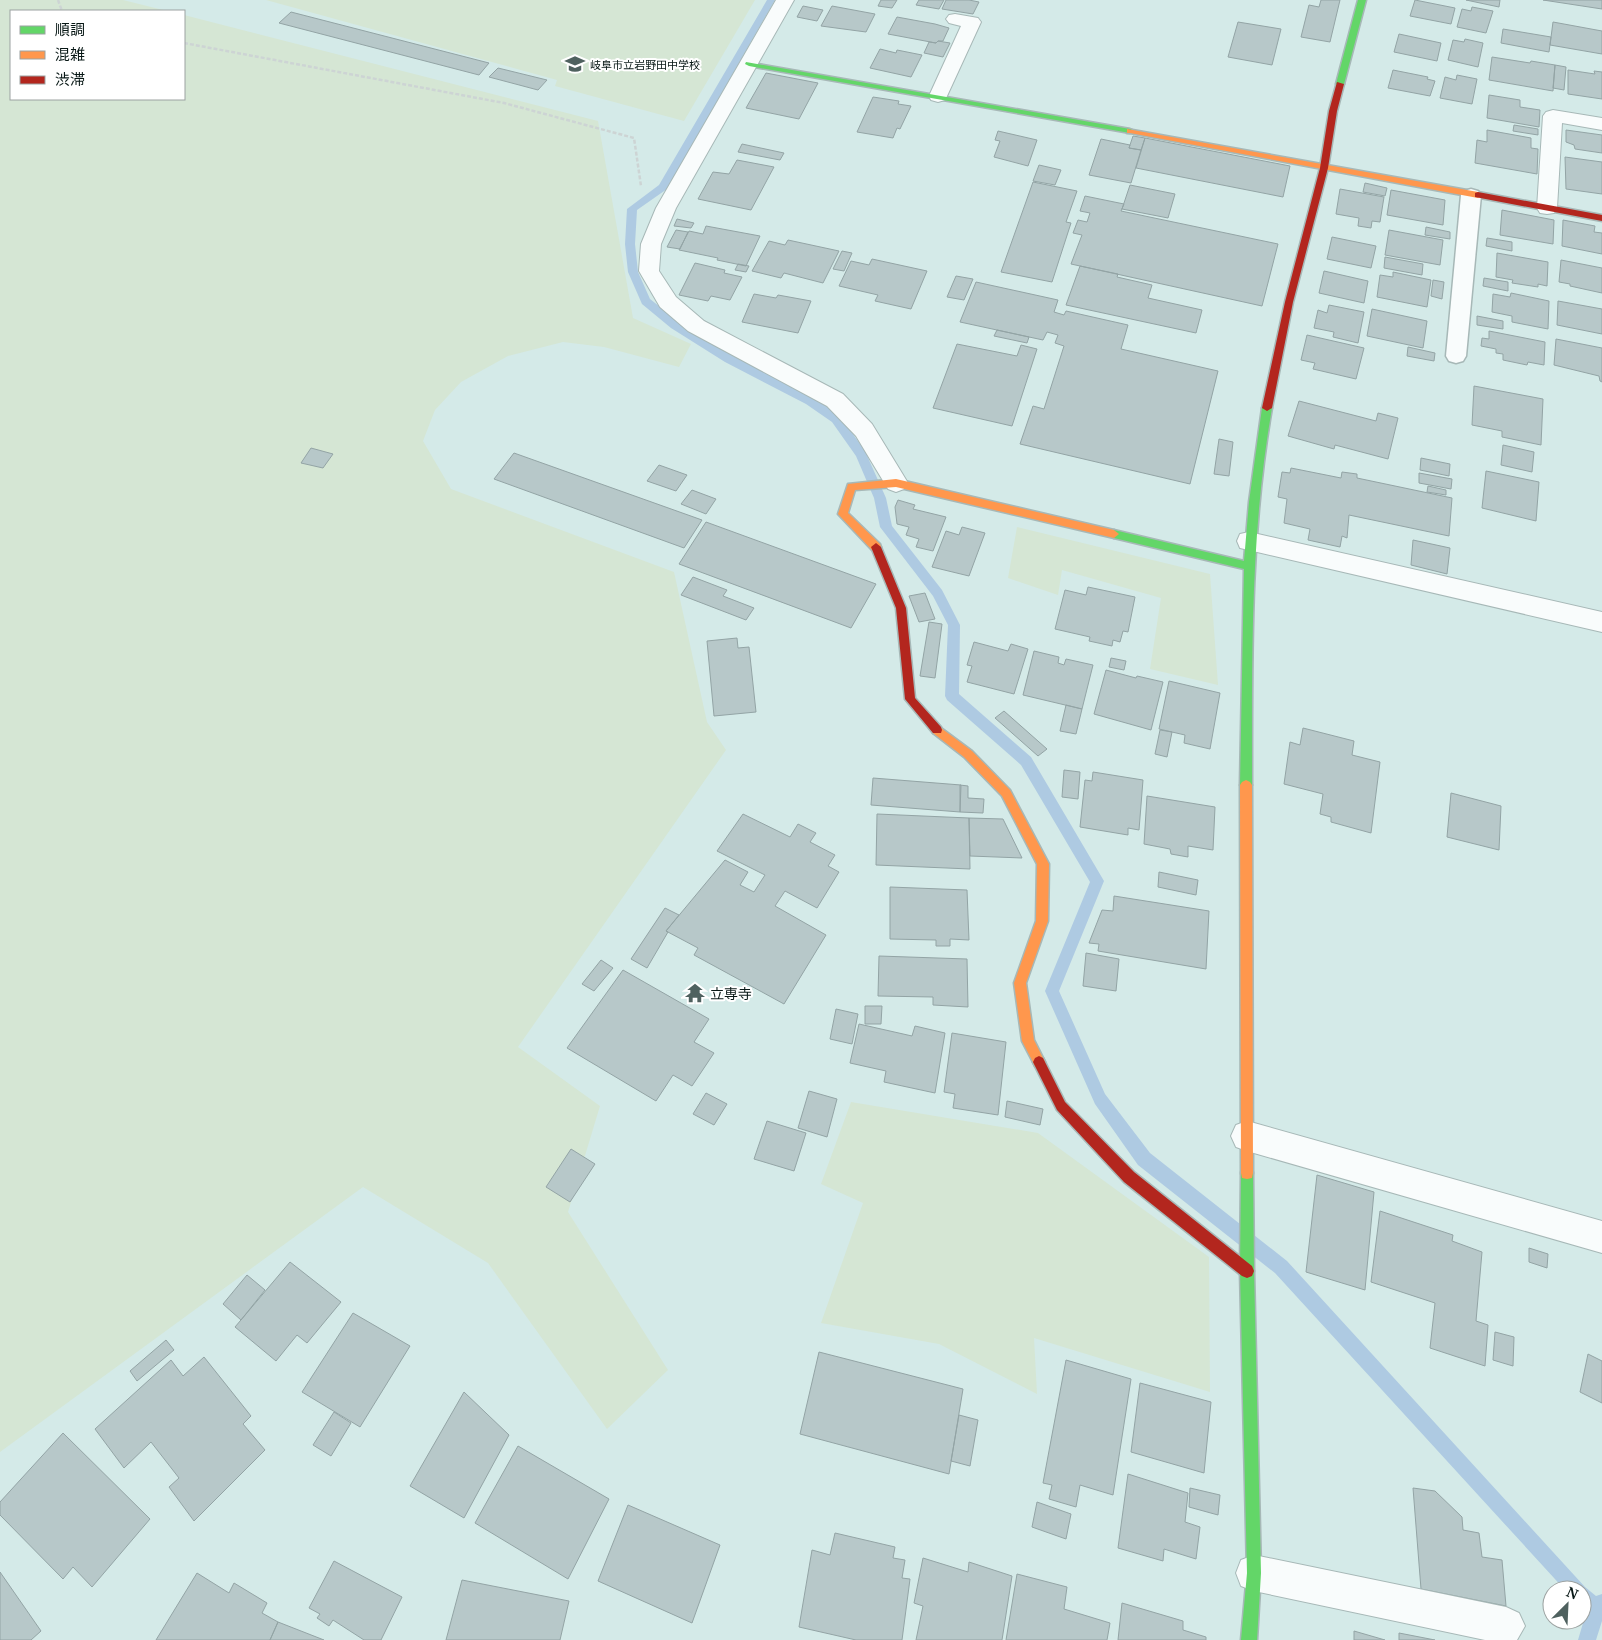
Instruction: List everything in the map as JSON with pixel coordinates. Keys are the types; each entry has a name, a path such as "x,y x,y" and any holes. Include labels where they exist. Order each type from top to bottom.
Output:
{"street":[{"path":"785,0 666,208 651,244 649,271 668,302 696,326 835,400 864,430 890,484"},
{"path":"1249,1640 1254,1573 1247,1271 1246,788 1249,541 1262,434 1289,302 1324,168 1333,111 1362,0"},
{"path":"938,96 972,22 955,19"},
{"path":"748,64 938,96 1602,218"},
{"path":"1547,208 1553,116 1602,124"},
{"path":"1247,1271 1129,1177 1061,1106 1028,1041 1020,984 1042,921 1043,864 1006,794 968,754 934,728 910,699 901,608 874,546 843,514 851,487 890,484 1249,566"},
{"path":"1249,541 1602,622"},
{"path":"1247,1136 1602,1237"},
{"path":"1254,1573 1506,1626"}],"lane":[{"path":"1456,356 1471,195"}],"path":[{"path":"185,43 504,103 634,138 642,193"}],"green space":[{"path":"0,0 123,0 163,10 10,10 10,100 185,100 185,15 598,121 633,318 691,344 679,367 604,347 563,342 508,356 461,382 435,410 423,441 451,489 674,572 707,722 726,750 518,1047 600,1106 568,1212 668,1370 607,1429 488,1263 363,1187 0,1452"},
{"name":"岐阜市立岩野田中学校","path":"266,0 755,0 684,121 555,86 557,80"},
{"path":"1017,527 1210,574 1218,685 1150,669 1161,598 1062,570 1058,595 1008,578"},
{"path":"851,1102 1038,1133 1209,1257 1210,1392 1034,1338 1037,1394 939,1344 821,1323 863,1203 821,1184"}],"building":[{"path":"881,0 897,0 892,8 878,6"},
{"path":"919,0 944,0 939,9 916,5"},
{"path":"946,0 979,2 973,14 942,9"},
{"path":"1321,0 1340,0 1330,42 1301,37 1309,5 1319,7"},
{"path":"1415,0 1455,8 1451,24 1410,16"},
{"path":"1466,0 1500,0 1499,7"},
{"path":"1543,0 1602,0 1602,9"},
{"path":"803,6 823,10 817,21 797,17"},
{"path":"832,6 875,14 866,32 821,26"},
{"path":"1472,7 1493,11 1486,33 1457,27 1462,9 1471,11"},
{"path":"291,12 489,63 479,75 279,23"},
{"path":"897,17 949,28 943,41 936,43 888,34"},
{"path":"1238,22 1281,29 1272,65 1228,57"},
{"path":"1553,22 1602,31 1602,54 1550,45"},
{"path":"1503,29 1551,37 1549,52 1501,43"},
{"path":"1399,34 1441,43 1437,61 1394,52"},
{"path":"1465,39 1483,43 1478,67 1448,60 1453,40 1464,42"},
{"path":"938,41 950,43 943,57 924,53 929,42 936,43"},
{"path":"880,49 896,53 897,50 922,55 911,77 870,68"},
{"path":"1492,57 1555,65 1553,91 1489,80"},
{"path":"1555,65 1566,67 1564,90 1553,88"},
{"path":"498,68 547,80 538,90 489,77"},
{"path":"1393,70 1428,77 1427,79 1435,81 1430,96 1388,88"},
{"path":"1568,70 1595,74 1594,71 1602,72 1602,99 1568,94"},
{"path":"766,73 818,83 799,119 746,108"},
{"path":"1457,75 1477,79 1472,104 1440,98 1445,77 1456,80"},
{"path":"1489,95 1520,100 1520,107 1540,110 1539,127 1487,118"},
{"path":"873,97 899,101 898,104 911,106 900,129 897,128 893,138 857,132"},
{"path":"1514,125 1538,129 1538,135 1513,131"},
{"path":"1487,130 1531,138 1531,148 1538,149 1537,174 1475,163 1477,140 1487,142"},
{"path":"1566,130 1602,135 1602,153 1575,149 1574,145 1566,142"},
{"path":"998,131 1037,140 1028,166 994,157 1000,141 995,140"},
{"path":"1133,136 1145,138 1141,150 1129,148"},
{"path":"1145,138 1290,166 1283,197 1136,168"},
{"path":"1101,139 1130,145 1129,148 1141,150 1131,183 1089,175"},
{"path":"742,144 784,153 780,160 738,152"},
{"path":"1565,157 1602,162 1602,194 1566,189"},
{"path":"737,160 774,167 751,210 698,199 713,172 729,174"},
{"path":"1039,165 1061,170 1055,185 1033,181"},
{"path":"1033,182 1077,191 1066,222 1071,223 1052,282 1001,272"},
{"path":"1365,183 1387,188 1385,196 1363,192"},
{"path":"1130,185 1175,194 1168,218 1122,209"},
{"path":"1340,189 1384,197 1380,222 1372,221 1371,228 1358,226 1359,218 1336,214"},
{"path":"1391,190 1445,200 1443,225 1387,215"},
{"path":"1085,196 1124,204 1121,211 1278,244 1262,306 1071,264 1082,235 1073,233 1078,220 1087,222 1090,213 1080,211"},
{"path":"1502,210 1554,220 1553,244 1500,235"},
{"path":"677,219 694,223 691,228 674,226"},
{"path":"1563,220 1595,226 1594,232 1602,233 1602,254 1562,246"},
{"path":"706,226 760,236 746,266 679,250 689,231 703,234"},
{"path":"1426,227 1450,232 1450,239 1425,235"},
{"path":"676,230 688,232 680,249 667,247"},
{"path":"1389,230 1443,240 1440,265 1385,255"},
{"path":"1332,237 1376,246 1371,268 1327,259"},
{"path":"1487,238 1512,242 1512,251 1486,246"},
{"path":"788,240 839,251 823,283 784,273 781,278 752,271 769,241 785,245"},
{"path":"842,251 852,253 844,271 833,269"},
{"path":"1497,253 1548,262 1547,286 1538,284 1538,287 1512,283 1513,280 1496,277"},
{"path":"1385,257 1423,264 1422,275 1384,268"},
{"path":"872,259 927,271 911,309 875,301 878,295 839,286 851,261 869,265"},
{"path":"1561,260 1602,268 1602,293 1559,282"},
{"path":"695,263 725,270 724,273 742,277 730,300 711,296 708,301 679,295"},
{"path":"738,264 749,266 746,272 735,270"},
{"path":"1080,266 1118,274 1117,277 1152,285 1148,298 1202,310 1196,333 1066,305"},
{"path":"1324,271 1368,281 1364,303 1319,293"},
{"path":"1393,272 1431,280 1427,307 1377,297 1380,275 1393,277"},
{"path":"956,276 973,279 964,300 947,297"},
{"path":"1484,278 1508,282 1508,291 1483,286"},
{"path":"1433,280 1444,282 1442,299 1431,296"},
{"path":"976,282 1058,300 1054,312 1064,315 1066,311 1128,325 1121,349 1218,371 1190,484 1020,444 1033,406 1044,409 1064,346 1055,343 1058,335 1047,332 1043,340 960,322"},
{"path":"1511,293 1549,301 1548,329 1512,322 1512,316 1492,312 1493,294 1510,297"},
{"path":"754,294 776,298 778,295 811,301 798,333 742,322"},
{"path":"1558,301 1602,309 1602,334 1557,325"},
{"path":"1329,305 1364,312 1358,343 1333,337 1334,332 1314,328 1318,310 1327,313"},
{"path":"1372,309 1427,321 1423,348 1367,336"},
{"path":"1477,316 1503,321 1503,329 1477,325"},
{"path":"997,330 1029,337 1027,343 994,336"},
{"path":"1489,331 1545,342 1544,365 1528,362 1527,365 1503,360 1503,354 1496,353 1496,349 1481,346 1482,338 1489,339"},
{"path":"1307,335 1364,348 1356,379 1313,369 1315,363 1301,360"},
{"path":"1556,339 1602,348 1602,382 1599,376 1554,365"},
{"path":"957,344 1017,356 1021,345 1037,349 1012,426 933,408"},
{"path":"1408,347 1435,353 1434,361 1407,356"},
{"path":"1474,386 1543,399 1541,445 1502,437 1502,431 1472,425"},
{"path":"1299,401 1376,421 1378,413 1398,418 1388,459 1335,445 1334,449 1288,436"},
{"path":"1219,439 1233,442 1229,476 1214,474"},
{"path":"1503,445 1534,452 1532,472 1501,465"},
{"path":"311,448 333,454 323,468 301,463"},
{"path":"514,453 702,520 684,548 494,479"},
{"path":"1421,458 1450,464 1449,476 1420,470"},
{"path":"659,465 687,475 676,491 647,481"},
{"path":"1291,468 1341,478 1342,472 1357,474 1357,478 1452,498 1449,536 1349,515 1347,538 1342,536 1340,547 1308,540 1310,529 1284,523 1287,499 1278,497 1282,472 1290,473"},
{"path":"1486,471 1539,482 1536,521 1482,508"},
{"path":"1419,473 1452,479 1451,489 1419,483"},
{"path":"1428,486 1446,490 1446,495 1427,492"},
{"path":"692,490 716,499 706,514 681,504"},
{"path":"898,500 915,505 913,509 946,517 933,551 916,547 919,539 906,535 909,527 897,524 895,507"},
{"path":"706,522 876,584 851,628 679,564"},
{"path":"962,527 985,533 969,576 932,567 946,531 959,535"},
{"path":"1413,540 1450,548 1447,574 1411,565"},
{"path":"693,577 727,590 723,596 754,608 746,620 681,595"},
{"path":"1088,587 1135,597 1128,632 1123,631 1120,642 1113,640 1112,646 1089,641 1090,637 1055,629 1065,590 1086,595"},
{"path":"925,593 935,619 919,622 909,596"},
{"path":"929,622 942,624 935,678 920,676"},
{"path":"737,638 738,648 749,647 756,712 714,716 707,641"},
{"path":"974,642 1008,651 1011,644 1028,649 1014,694 967,682 972,666 967,665"},
{"path":"1034,651 1059,657 1058,663 1064,665 1066,659 1093,665 1082,709 1023,695"},
{"path":"1111,658 1126,661 1124,670 1109,667"},
{"path":"1106,670 1136,678 1137,676 1163,682 1151,730 1094,714"},
{"path":"1169,681 1220,693 1210,749 1184,743 1185,735 1159,729"},
{"path":"1066,705 1082,709 1076,734 1060,731"},
{"path":"1004,711 1047,749 1038,756 995,718"},
{"path":"1303,728 1354,741 1352,755 1380,762 1371,833 1331,822 1331,817 1320,814 1323,794 1284,784 1290,742 1300,745"},
{"path":"1160,730 1172,732 1167,757 1155,754"},
{"path":"1064,770 1080,772 1078,799 1062,797"},
{"path":"1093,772 1143,780 1139,830 1128,828 1128,835 1080,827 1085,780 1092,781"},
{"path":"873,778 961,785 960,812 871,805"},
{"path":"960,785 968,786 968,798 984,799 983,813 960,812"},
{"path":"1451,793 1501,806 1499,850 1447,837"},
{"path":"1147,796 1215,807 1213,850 1188,846 1188,857 1171,854 1170,849 1144,844"},
{"path":"743,814 790,837 798,824 816,833 810,842 835,855 828,866 839,872 817,908 785,891 775,906 826,935 784,1004 694,955 698,948 666,931 725,860 748,872 740,885 754,892 765,875 717,851"},
{"path":"877,814 969,818 970,869 876,865"},
{"path":"969,818 1003,819 1022,858 970,856"},
{"path":"1159,872 1198,880 1196,895 1158,887"},
{"path":"890,887 967,890 969,940 950,939 950,946 936,946 936,940 890,939"},
{"path":"1114,896 1209,911 1206,969 1098,951 1099,944 1089,943 1102,910 1113,911"},
{"path":"665,908 679,915 666,931 668,932 647,968 631,959"},
{"path":"1086,953 1119,959 1116,991 1083,986"},
{"path":"879,956 967,959 968,1007 933,1005 933,997 878,996"},
{"path":"601,960 613,968 594,991 582,984"},
{"path":"623,970 709,1019 694,1042 714,1053 692,1086 673,1075 656,1101 567,1048"},
{"path":"865,1006 882,1006 881,1024 865,1024"},
{"path":"836,1009 858,1014 852,1044 830,1039"},
{"path":"859,1024 912,1036 915,1026 945,1033 935,1093 884,1082 886,1071 850,1063"},
{"path":"952,1033 1006,1042 998,1115 953,1108 955,1094 944,1092"},
{"path":"809,1091 837,1099 827,1137 798,1128"},
{"path":"706,1093 727,1104 714,1125 693,1114"},
{"path":"1007,1101 1043,1109 1040,1125 1005,1117"},
{"path":"767,1121 806,1133 794,1171 754,1159"},
{"path":"571,1149 595,1164 570,1202 546,1187"},
{"path":"1317,1175 1374,1192 1365,1290 1306,1272"},
{"path":"1380,1211 1453,1235 1452,1241 1482,1252 1476,1321 1488,1325 1485,1366 1430,1348 1435,1303 1371,1282"},
{"path":"1529,1248 1548,1254 1547,1268 1529,1262"},
{"path":"290,1262 341,1302 307,1343 297,1335 276,1361 235,1327"},
{"path":"247,1275 265,1290 241,1320 223,1304"},
{"path":"353,1313 410,1346 360,1427 302,1392"},
{"path":"1495,1332 1514,1337 1513,1366 1493,1360"},
{"path":"166,1340 174,1350 137,1381 130,1371"},
{"path":"819,1352 963,1389 949,1474 800,1434"},
{"path":"1588,1354 1602,1361 1602,1403 1580,1392"},
{"path":"204,1357 251,1416 243,1424 265,1450 194,1521 169,1487 179,1478 151,1442 124,1468 95,1429 171,1360 183,1376"},
{"path":"1066,1360 1131,1379 1113,1495 1080,1485 1076,1507 1049,1499 1052,1485 1043,1483"},
{"path":"1140,1383 1211,1402 1204,1473 1131,1452"},
{"path":"464,1392 509,1435 464,1518 410,1486"},
{"path":"334,1412 351,1423 331,1456 313,1445"},
{"path":"959,1415 978,1420 970,1466 951,1461"},
{"path":"63,1433 150,1519 92,1587 73,1567 63,1579 0,1515 0,1502"},
{"path":"518,1446 609,1499 568,1579 475,1523"},
{"path":"1128,1474 1188,1493 1185,1522 1200,1527 1196,1559 1164,1549 1163,1561 1118,1548"},
{"path":"1190,1488 1220,1495 1218,1515 1189,1507"},
{"path":"1413,1488 1435,1491 1462,1517 1463,1530 1479,1533 1482,1557 1502,1560 1506,1606 1421,1589"},
{"path":"1037,1502 1071,1514 1066,1539 1032,1527"},
{"path":"628,1505 720,1545 692,1623 598,1581"},
{"path":"835,1533 895,1547 893,1558 905,1560 902,1578 910,1579 902,1640 856,1640 799,1627 812,1550 830,1555"},
{"path":"923,1558 968,1572 969,1562 1012,1576 1002,1640 916,1640 923,1606 914,1603"},
{"path":"334,1561 402,1597 381,1640 364,1640 333,1620 329,1626 317,1618 320,1614 309,1608"},
{"path":"0,1572 41,1631 31,1640 0,1640"},
{"path":"197,1573 229,1593 234,1583 267,1603 262,1613 278,1622 270,1640 156,1640"},
{"path":"1017,1574 1067,1587 1064,1609 1110,1623 1107,1640 1006,1640"},
{"path":"462,1580 569,1601 560,1640 446,1640"},
{"path":"1122,1603 1183,1621 1183,1630 1206,1637 1206,1640 1118,1640"},
{"path":"278,1622 324,1640 270,1640"},
{"path":"1354,1631 1385,1640 1354,1640"},
{"path":"1399,1633 1435,1640 1399,1640"}],"waterway":[{"path":"771,0 663,187 632,209 630,244 633,272 646,301 675,325 729,359 810,401 836,419 861,454 880,498 886,527 938,593 954,625 952,696 1026,761 1097,881 1052,991 1100,1099 1144,1159 1281,1267 1568,1580"},
{"path":"1596,1610 1602,1603"},
{"path":"1592,1606 1596,1610"},
{"path":"1587,1640 1596,1610"}],"traffic: fast":[{"path":"1340,84 1362,0"},
{"path":"749,64 1130,131"},
{"path":"1246,785 1250,549 1253,502 1267,408"},
{"path":"1114,534 1249,566"},
{"path":"1247,1173 1247,1271 1254,1573 1249,1640"}],"traffic: slow":[{"path":"1130,131 1478,195"},
{"path":"876,547 843,514 851,487 896,483 1114,534"},
{"path":"937,730 968,754 1006,793 1043,864 1042,921 1020,983 1028,1041 1039,1062"},
{"path":"1246,785 1247,1173"}],"traffic: jam":[{"path":"1267,408 1289,302 1324,168 1333,111 1340,84"},
{"path":"1478,195 1602,218"},
{"path":"876,547 901,608 910,699 937,730"},
{"path":"1039,1062 1061,1106 1129,1177 1247,1271"}],"place":[{"name":"岐阜市立岩野田中学校","path":"575,64"},
{"name":"立専寺","path":"695,993"}]}
